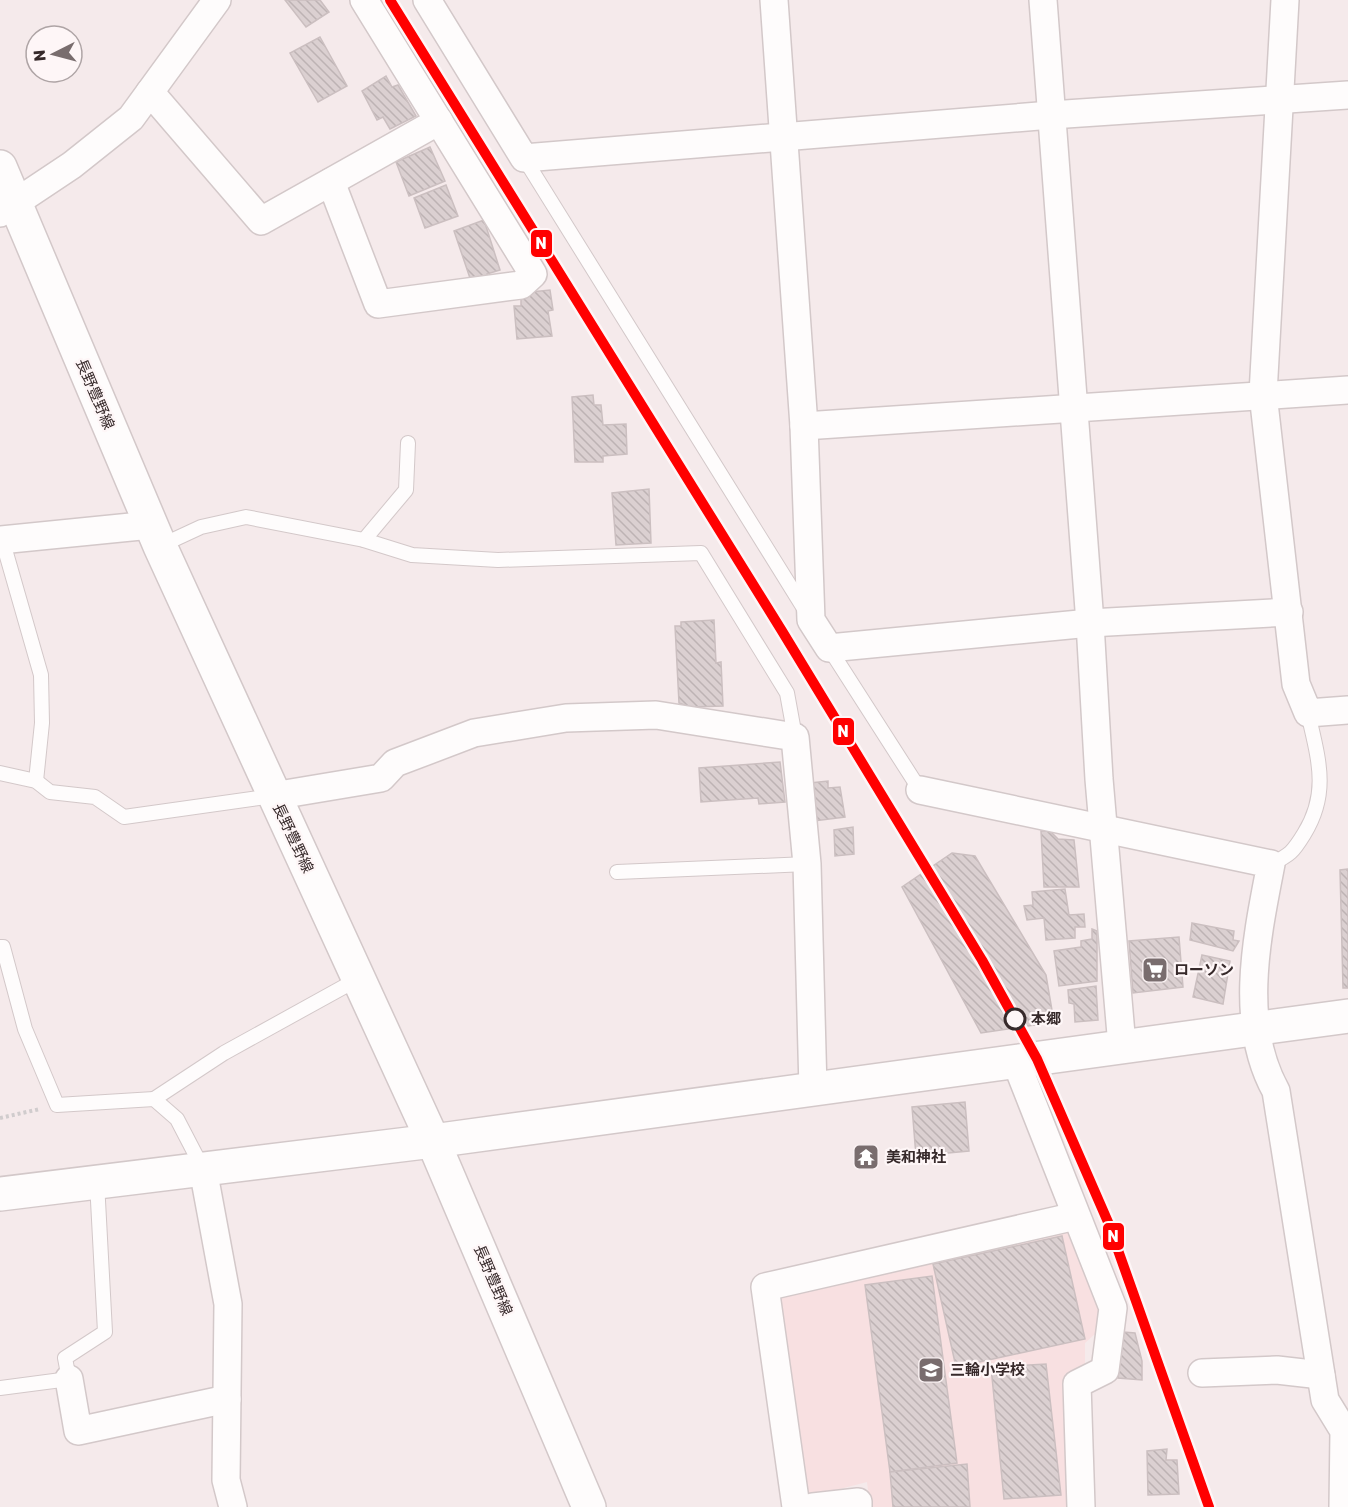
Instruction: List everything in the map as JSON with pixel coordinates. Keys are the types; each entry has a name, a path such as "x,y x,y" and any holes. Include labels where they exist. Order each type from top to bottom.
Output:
{"main road":[{"name":"長野豊野線","path":"0,167 7,209 273,796 433,1141 589,1507"},
{"path":"0,1194 433,1141 1348,1016"}],"street":[{"path":"7,209 72,165 131,118 217,0"},
{"path":"330,182 378,304 521,285 533,274 364,0"},
{"path":"426,0 524,158 1051,115 1348,95"},
{"path":"774,0 804,426 811,620 829,648 1090,623 1289,612"},
{"path":"1043,0 1090,623 1103,830 1122,1046"},
{"path":"1285,0 1263,394 1296,684 1308,713 1348,710"},
{"path":"150,92 261,221 439,121"},
{"path":"804,426 1073,406 1348,390"},
{"path":"1,539 156,535"},
{"path":"273,796 381,778 395,763 474,733 566,718 656,715 795,737 807,864 813,1089"},
{"path":"920,789 1103,830 1271,864 1256,940 1254,994 1257,1029 1266,1073 1276,1091 1325,1400 1346,1430 1343,1507"},
{"path":"1016,1062 1113,1308 1105,1370 1077,1384 1081,1507"},
{"path":"203,1169 228,1304 226,1480 233,1507"},
{"path":"796,1507 765,1287 1076,1216"},
{"path":"1202,1373 1277,1370 1322,1375"},
{"path":"69,1379 78,1431 227,1399"},
{"path":"813,1507 858,1502 858,1507"}],"lane":[{"path":"524,158 811,620"},
{"path":"364,540 406,490 408,443"},
{"path":"156,535 246,517 364,540 412,555 498,560 701,553 787,693 795,737"},
{"path":"1,539 41,675 42,723 36,781"},
{"path":"829,648 920,789"},
{"path":"1271,864 1291,855 1315,816 1320,779 1308,713"},
{"path":"0,773 36,781 50,792 95,797 124,818 273,796"},
{"path":"617,872 807,864"},
{"path":"0,947 3,947 25,1029 57,1105 154,1099 224,1053 358,979"},
{"path":"154,1099 177,1119 203,1169"},
{"path":"0,1388 69,1379 65,1358 105,1332 97,1182"}],"path":[{"path":"0,1118 57,1105"}],"shaded area":[{"name":"三輪小学校","path":"1074,1229 1099,1306 1095,1334 1085,1343 1085,1367 1065,1374 1073,1507 870,1507 867,1482 805,1498 777,1294"}],"building":[{"path":"285,0 320,0 329,12 306,27"},
{"path":"320,37 347,86 318,102 290,53"},
{"path":"386,76 392,87 398,85 416,116 390,129 383,117 377,120 362,91"},
{"path":"430,147 445,181 409,196 396,162"},
{"path":"446,185 458,216 425,228 414,198"},
{"path":"484,220 500,270 487,274 489,279 472,284 454,231"},
{"path":"550,290 553,310 548,311 552,336 517,339 514,306 521,306 521,293"},
{"path":"593,395 594,405 601,405 603,425 626,424 627,454 603,456 603,462 575,462 572,397"},
{"path":"649,489 651,543 616,545 612,493"},
{"path":"714,620 716,663 721,662 723,706 690,707 679,703 675,626 681,626 681,622"},
{"path":"780,762 785,802 759,804 758,798 701,802 699,768"},
{"path":"828,781 828,788 840,787 845,817 814,821 810,783"},
{"path":"853,827 854,854 835,856 834,830"},
{"path":"1041,831 1050,831 1058,839 1074,840 1079,887 1044,887"},
{"path":"952,853 975,856 1046,975 1054,1022 981,1033 902,887"},
{"path":"1348,869 1348,988 1343,988 1340,870"},
{"path":"1065,889 1069,915 1084,914 1085,927 1075,927 1075,938 1046,940 1044,918 1027,920 1024,906 1033,905 1032,892"},
{"path":"1192,923 1234,931 1233,940 1239,941 1233,951 1190,940"},
{"path":"1092,929 1097,931 1097,981 1059,986 1054,951 1081,947 1081,941 1092,939"},
{"path":"1179,937 1183,987 1133,993 1129,941"},
{"path":"1202,955 1230,961 1223,1004 1193,997"},
{"path":"1096,986 1098,1020 1075,1022 1074,1004 1069,1003 1068,990"},
{"path":"965,1102 969,1151 916,1156 912,1107"},
{"path":"1062,1236 1085,1339 956,1367 933,1264"},
{"path":"932,1276 957,1463 890,1472 865,1285"},
{"path":"1123,1332 1135,1333 1142,1361 1142,1380 1118,1378"},
{"path":"1046,1364 1061,1495 1004,1499 991,1367"},
{"path":"1167,1449 1166,1460 1177,1460 1179,1494 1148,1495 1147,1451"},
{"path":"967,1464 970,1507 893,1507 890,1472"}],"transit line":[{"name":"N","path":"390,0 782,631 982,960 1037,1059 1108,1222 1209,1507"}],"place":[{"name":"ローソン","path":"1155,970"},
{"name":"本郷","path":"1015,1019"},
{"name":"美和神社","path":"866,1157"},
{"name":"三輪小学校","path":"931,1370"}]}
